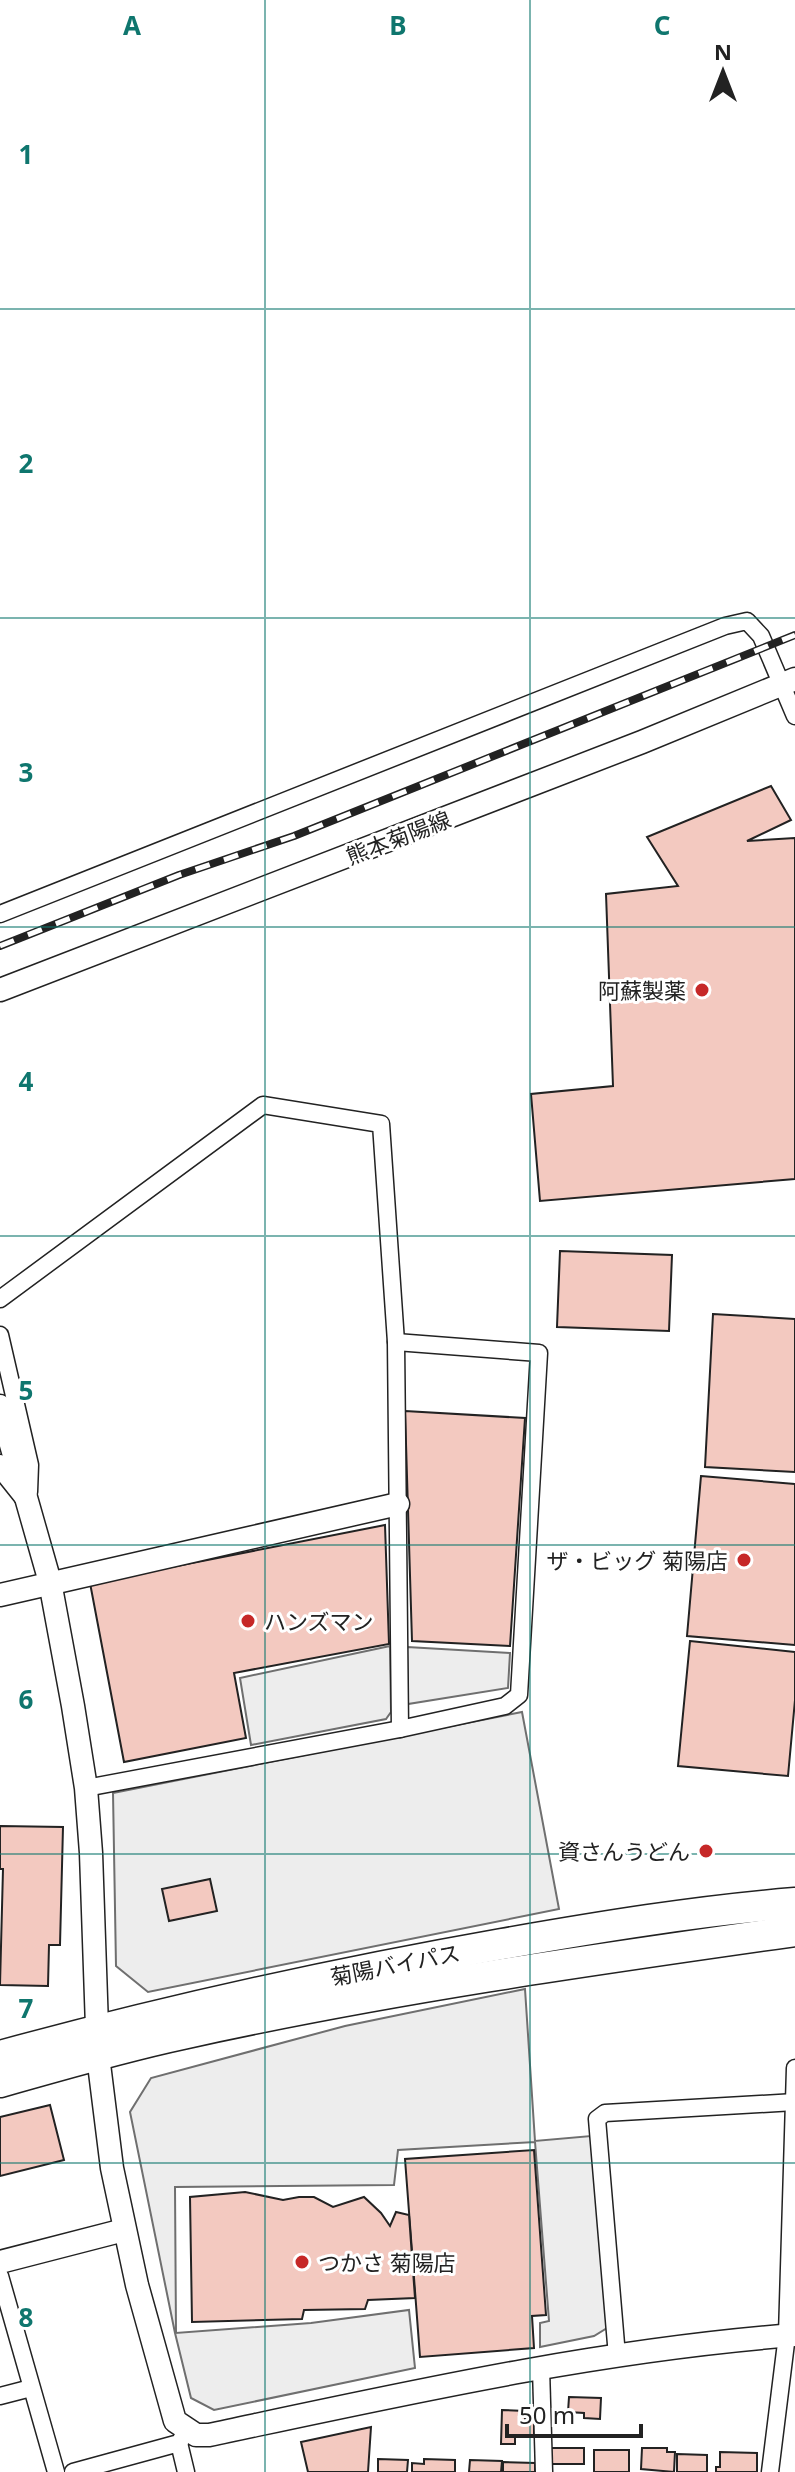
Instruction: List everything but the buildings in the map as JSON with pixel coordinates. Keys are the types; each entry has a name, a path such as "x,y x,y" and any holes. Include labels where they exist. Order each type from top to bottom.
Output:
{"highway":[{"name":"菊陽バイパス","path":"0,2082 177,2009 377,1966 601,1927 795,1903"},
{"name":"菊陽バイパス","path":"0,2056 181,2034 376,1995 602,1957 795,1931"}],"street":[{"path":"0,914 725,626 747,621 761,636 789,682 795,716"},
{"name":"熊本菊陽線","path":"0,990 789,682"},
{"path":"0,1299 263,1105 381,1124 396,1342 400,1729"},
{"path":"0,1335 30,1465 29,1506"},
{"path":"86,1788 400,1729 505,1706 519,1695 539,1353 396,1342"},
{"path":"0,1406 50,1582 86,1788 97,2043 112,2168 124,2230 170,2409 183,2437 186,2472"},
{"path":"0,1463 3,1473 29,1506"},
{"path":"0,1595 398,1504"},
{"path":"770,2472 791,2335 795,2068"},
{"path":"617,2356 597,2119 605,2113 794,2102"},
{"path":"0,2262 124,2230"},
{"path":"0,2276 56,2472"},
{"path":"73,2472 183,2437 209,2435 421,2390 617,2356 791,2335"},
{"path":"541,2368 544,2472"},
{"path":"0,2396 31,2388"}],"shaded area":[{"path":"390,1646 391,1712 386,1719 251,1745 240,1678"},
{"path":"407,1647 510,1653 508,1688 408,1704"},
{"path":"522,1712 559,1909 148,1992 116,1966 113,1793"},
{"path":"525,1989 535,2141 591,2136 607,2328 594,2336 540,2347 540,2323 549,2321 535,2142 398,2150 394,2185 175,2187 176,2333 311,2323 409,2310 415,2368 214,2410 191,2398 175,2333 130,2112 151,2078 345,2026"}],"railway":[{"path":"0,946 179,875 294,836 795,635"}],"place":[{"name":"阿蘇製薬","path":"702,990"},
{"name":"ザ・ビッグ 菊陽店","path":"744,1560"},
{"name":"ハンズマン","path":"248,1621"},
{"name":"資さんうどん","path":"706,1851"},
{"name":"つかさ 菊陽店","path":"302,2262"}]}
